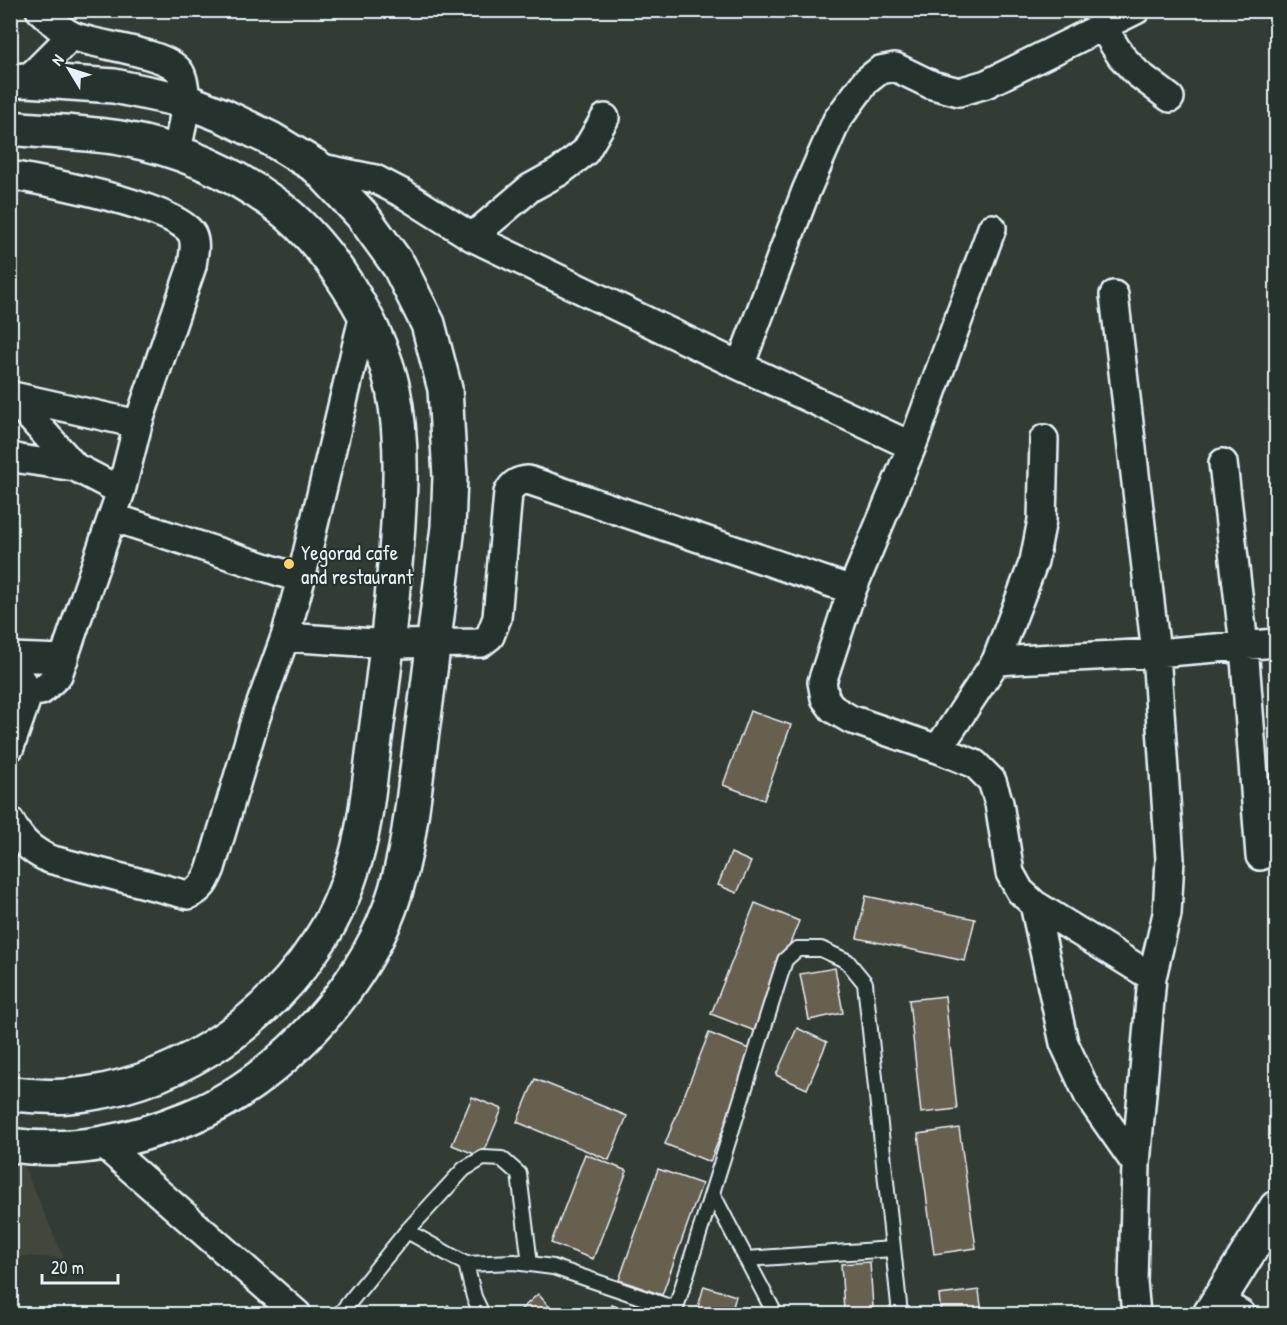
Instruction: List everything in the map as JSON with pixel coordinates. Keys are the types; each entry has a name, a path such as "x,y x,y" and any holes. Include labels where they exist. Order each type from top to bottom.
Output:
{"main road":[{"path":"10,1145 58,1148 103,1144 148,1134 208,1110 247,1087 280,1061 343,992 369,952 384,924 407,849 447,527 449,467 445,389 428,324 399,266 362,214 317,167 262,134 186,101 114,86 19,81"},
{"path":"10,128 123,139 177,152 236,178 278,206 309,236 338,271 364,314 380,348 393,388 401,462 389,644 362,830 352,872 322,937 289,981 260,1010 220,1042 172,1068 112,1088 67,1096 10,1094"},
{"path":"1223,1310 1276,1208"}],"street":[{"path":"40,10 71,36 156,56 170,63 180,72 186,101 177,152"},
{"path":"740,366 806,192 837,120 866,81 880,70 895,67 932,85 959,92 986,84 1136,10"},
{"path":"1102,26 1121,56 1137,73 1170,98"},
{"path":"19,81 71,36"},
{"path":"472,237 530,188 559,172 585,152 605,118"},
{"path":"317,167 375,179 404,194 472,237 912,446"},
{"path":"10,175 57,183 160,213 191,232 195,244 192,266 138,424 121,490 64,659 58,675 50,684 41,691 29,692"},
{"path":"992,228 912,446 852,590 822,682 825,698 833,709 850,719 975,764 992,781 999,803 1010,873 1020,891 1034,904 1152,977"},
{"path":"1114,296 1156,653 1170,859 1167,914 1152,977 1136,1164 1133,1282 1136,1314"},
{"path":"10,821 18,836 32,850 50,859 188,895 196,892 203,885 211,868 256,717 285,638 364,314"},
{"path":"12,395 138,424"},
{"path":"12,395 75,467"},
{"path":"938,749 996,660 1034,561 1042,520 1044,439"},
{"path":"10,456 75,467 121,490"},
{"path":"1222,463 1244,646 1260,856"},
{"path":"285,638 389,644 481,643 490,636 497,618 506,501 512,486 519,481 528,480 852,590"},
{"path":"112,517 301,579"},
{"path":"996,660 1156,653 1276,643"},
{"path":"10,657 64,659"},
{"path":"10,664 29,692"},
{"path":"10,747 29,692"},
{"path":"1034,904 1064,1043 1089,1097 1136,1164"},
{"path":"103,1144 297,1314"}],"lane":[{"path":"407,1231 466,1264 514,1262 553,1267 675,1312 786,960 797,949 821,949 847,961 865,983 900,1314"},
{"path":"340,1314 407,1231 464,1169 483,1158 502,1159 519,1174 530,1264"},
{"path":"712,1193 775,1314"},
{"path":"746,1259 893,1249"},
{"path":"466,1264 474,1297 482,1314"}],"shaded area":[{"path":"11,1137 64,1258 11,1256"}],"building":[{"path":"750,711 791,725 764,800 723,785"},
{"path":"731,853 751,862 737,893 718,885"},
{"path":"866,896 975,919 965,961 857,938"},
{"path":"755,903 799,921 755,1031 711,1014"},
{"path":"835,968 843,1013 809,1020 800,974"},
{"path":"945,996 957,1109 921,1113 909,1000"},
{"path":"797,1028 827,1042 807,1089 776,1075"},
{"path":"709,1033 754,1051 710,1162 665,1144"},
{"path":"535,1079 627,1116 609,1160 517,1122"},
{"path":"472,1097 502,1109 482,1157 452,1145"},
{"path":"959,1128 976,1248 934,1254 918,1134"},
{"path":"585,1154 627,1171 593,1259 551,1243"},
{"path":"658,1169 702,1184 662,1295 619,1280"},
{"path":"870,1262 873,1308 844,1310 841,1264"},
{"path":"704,1286 736,1296 731,1314 696,1314"},
{"path":"979,1290 982,1314 941,1314 939,1295"},
{"path":"538,1294 556,1314 516,1314"},
{"path":"448,1305 456,1314 436,1314"},
{"path":"612,1305 638,1314 608,1314"}],"place":[{"name":"Yegorad cafe and restaurant","path":"289,564"}]}
